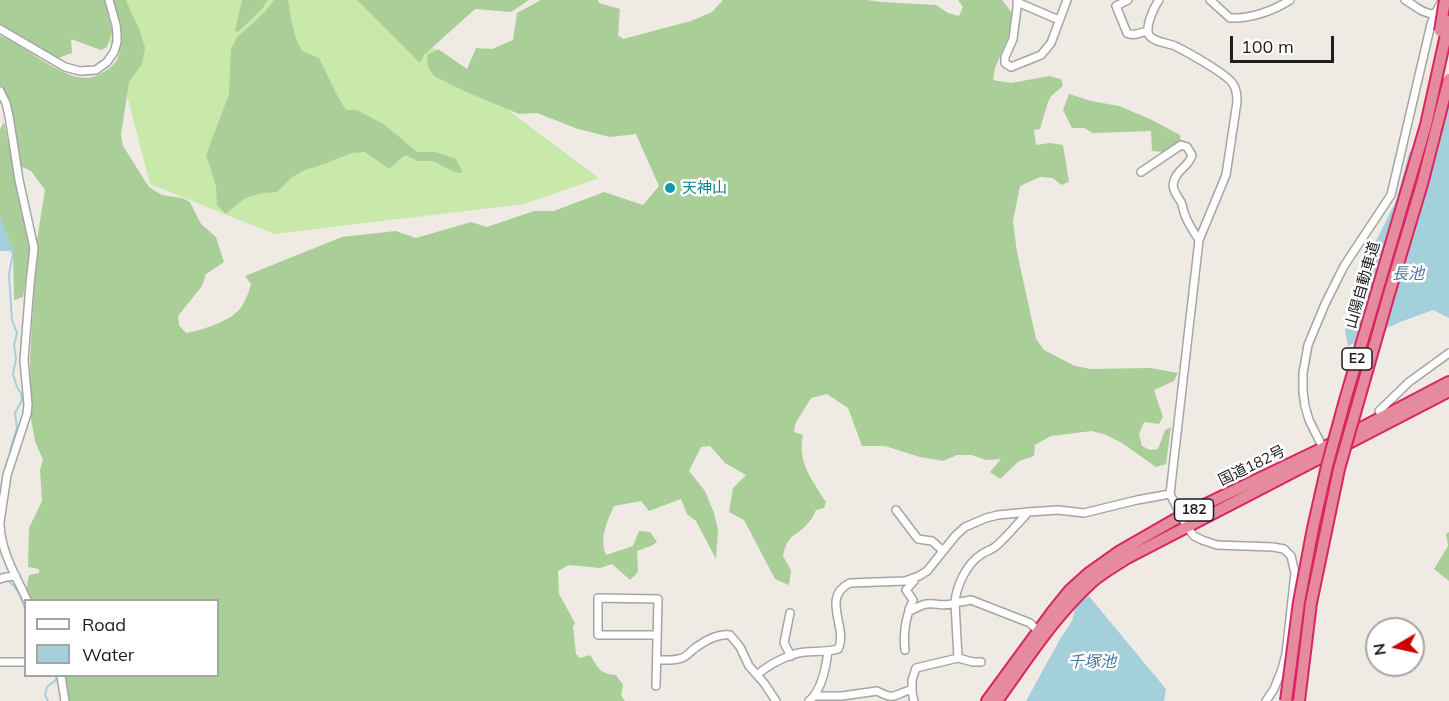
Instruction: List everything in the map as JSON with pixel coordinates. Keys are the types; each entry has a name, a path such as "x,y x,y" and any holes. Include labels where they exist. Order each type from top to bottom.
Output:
{"highway":[{"path":"1416,158 1444,1"},
{"name":"山陽自動車道","path":"1286,701 1299,602 1327,466 1426,125 1449,21"},
{"name":"山陽自動車道","path":"1299,701 1311,603 1339,469 1422,184 1449,79"},
{"name":"国道182号","path":"997,701 1059,617 1094,579 1127,558 1384,420 1449,382"},
{"name":"国道182号","path":"1384,420 1449,391"},
{"name":"国道182号","path":"987,701 1070,590 1089,573 1120,551 1181,516 1325,452"}],"street":[{"path":"0,29 65,67 80,71 96,70 107,62 117,42 116,25 109,0"},
{"path":"1059,20 1018,1 1013,39 1005,57 1005,63 1011,67 1041,55 1051,43 1067,0"},
{"path":"1128,0 1116,6 1127,33 1134,35 1148,31"},
{"path":"1159,0 1151,16 1148,31 1150,36 1174,46 1223,74 1232,82 1237,102 1226,175 1199,240 1170,494 1194,536 1217,545 1284,549 1291,556 1295,573 1286,654 1274,690 1266,701"},
{"path":"1214,1 1230,18 1238,19 1267,12 1290,0"},
{"path":"1405,0 1414,4 1422,12 1435,14"},
{"path":"1325,452 1309,420 1305,406 1303,373 1308,345 1344,266 1391,195 1431,24 1444,1"},
{"path":"0,91 8,110 19,180 34,248 24,360 27,414 6,475 0,523 7,559 27,599"},
{"path":"1141,172 1181,145 1187,147 1192,155 1191,162 1180,171 1173,184 1175,193 1182,203 1184,214 1199,240"},
{"path":"1384,420 1379,411 1409,382 1449,353"},
{"path":"757,675 764,669 802,652 838,649 841,644 836,602 844,586 905,581 914,578 927,571 956,535 975,522 998,515 1028,512 1058,510 1084,513 1170,494"},
{"path":"896,510 918,539 932,541 943,551"},
{"path":"958,658 955,603 957,590 969,568 981,554 1000,542 1028,512"},
{"path":"0,579 16,576"},
{"path":"905,650 903,633 913,600 906,590 914,578"},
{"path":"657,635 598,635 598,598 658,598 657,686"},
{"path":"909,609 912,610 928,603 947,606 971,600 1030,623 1038,631"},
{"path":"790,613 784,643 791,656"},
{"path":"657,660 674,660 684,657 698,645 730,634 740,647 749,666 776,701"},
{"path":"812,699 826,668 828,651"},
{"path":"914,701 912,680 916,668 958,658 981,662"},
{"path":"0,662 24,662"},
{"path":"61,677 65,701"},
{"path":"812,699 877,691 888,698 898,697 906,691 912,692"}],"green space":[{"path":"0,0 104,0 112,31 107,47 101,50 71,39 72,53 58,58 0,26"},
{"path":"70,0 375,0 521,120 599,178 524,204 274,234 150,184 115,49"},
{"path":"111,0 126,0 145,48 142,64 129,82 121,135 123,146 149,187 162,195 182,198 190,202 201,224 216,237 224,262 206,274 202,286 178,316 179,325 186,333 217,324 238,311 245,301 251,284 245,276 342,237 396,231 416,238 471,222 487,227 534,211 554,211 604,192 643,205 659,186 636,134 610,137 578,129 537,113 519,114 434,76 428,67 427,55 438,49 467,69 476,48 492,49 513,40 517,13 541,0 598,0 599,3 620,9 618,35 623,39 691,21 712,12 723,0 867,0 936,5 948,13 959,16 963,7 958,0 1002,0 1012,13 1008,38 995,68 993,80 1011,83 1049,76 1061,79 1063,86 1051,96 1040,129 1034,130 1036,145 1050,143 1063,145 1069,182 1061,185 1053,178 1040,177 1020,186 1013,221 1017,252 1036,339 1044,350 1075,366 1091,369 1150,368 1178,373 1174,381 1154,390 1163,417 1159,424 1144,422 1139,434 1142,446 1150,450 1158,449 1165,430 1171,427 1166,464 1156,467 1122,443 1092,431 1051,436 1035,445 1034,456 1019,461 1000,479 990,472 1001,459 986,460 972,455 957,455 943,461 920,457 885,446 862,446 848,408 827,394 811,398 795,424 794,432 803,435 802,454 807,470 826,502 824,508 816,510 810,521 787,543 783,556 791,570 789,585 775,579 744,520 729,512 733,488 746,475 725,463 710,446 701,447 689,471 705,491 714,513 718,530 716,559 696,521 687,514 681,499 649,511 641,501 614,506 603,542 606,555 633,546 639,531 650,532 657,542 637,551 638,572 630,580 612,564 600,568 569,565 558,571 559,594 575,623 573,627 576,654 580,658 590,655 600,670 616,675 623,685 621,695 625,701 68,701 63,677 219,677 219,599 30,599 26,591 29,575 39,573 39,569 28,567 29,528 42,501 40,470 43,460 35,441 31,419 30,360 37,240 45,190 31,171 20,166 4,92 0,86 0,36 58,69 82,78 100,74 115,63 121,46 117,17"},
{"path":"242,0 268,0 238,32 235,31"},
{"path":"274,0 288,0 294,33 302,51 319,58 346,110 357,110 385,125 417,152 435,152 456,159 463,173 454,172 433,161 418,161 405,155 389,169 365,152 352,153 305,170 292,177 277,192 261,193 249,197 226,214 217,205 216,186 206,155 229,94 231,49 237,37 265,12"},
{"path":"357,0 529,0 511,12 475,9 424,55 420,63"},
{"path":"1069,94 1119,106 1150,119 1180,135 1181,143 1164,152 1152,151 1151,131 1093,133 1084,128 1072,128 1063,110"},
{"path":"4,122 30,251 23,297 14,300 13,251 0,218 0,129"},
{"path":"1449,532 1449,581 1434,569 1448,546 1446,534"}],"water":[{"name":"長池","path":"1449,105 1449,318 1433,310 1400,322 1348,346 1345,330 1363,285 1376,241 1396,201 1409,153"},
{"path":"0,218 2,221 13,251 0,251"},
{"name":"千塚池","path":"1088,595 1166,689 1164,701 1026,701 1072,621 1075,608"}],"waterway":[{"path":"10,249 13,254 9,274 12,320 17,333 14,345 16,359 13,374 22,400 15,413 17,428 10,451"},
{"path":"0,574 13,585 24,606"},
{"path":"48,701 45,695 47,687 56,680 56,677"}],"place":[{"name":"天神山","path":"670,188"}]}
